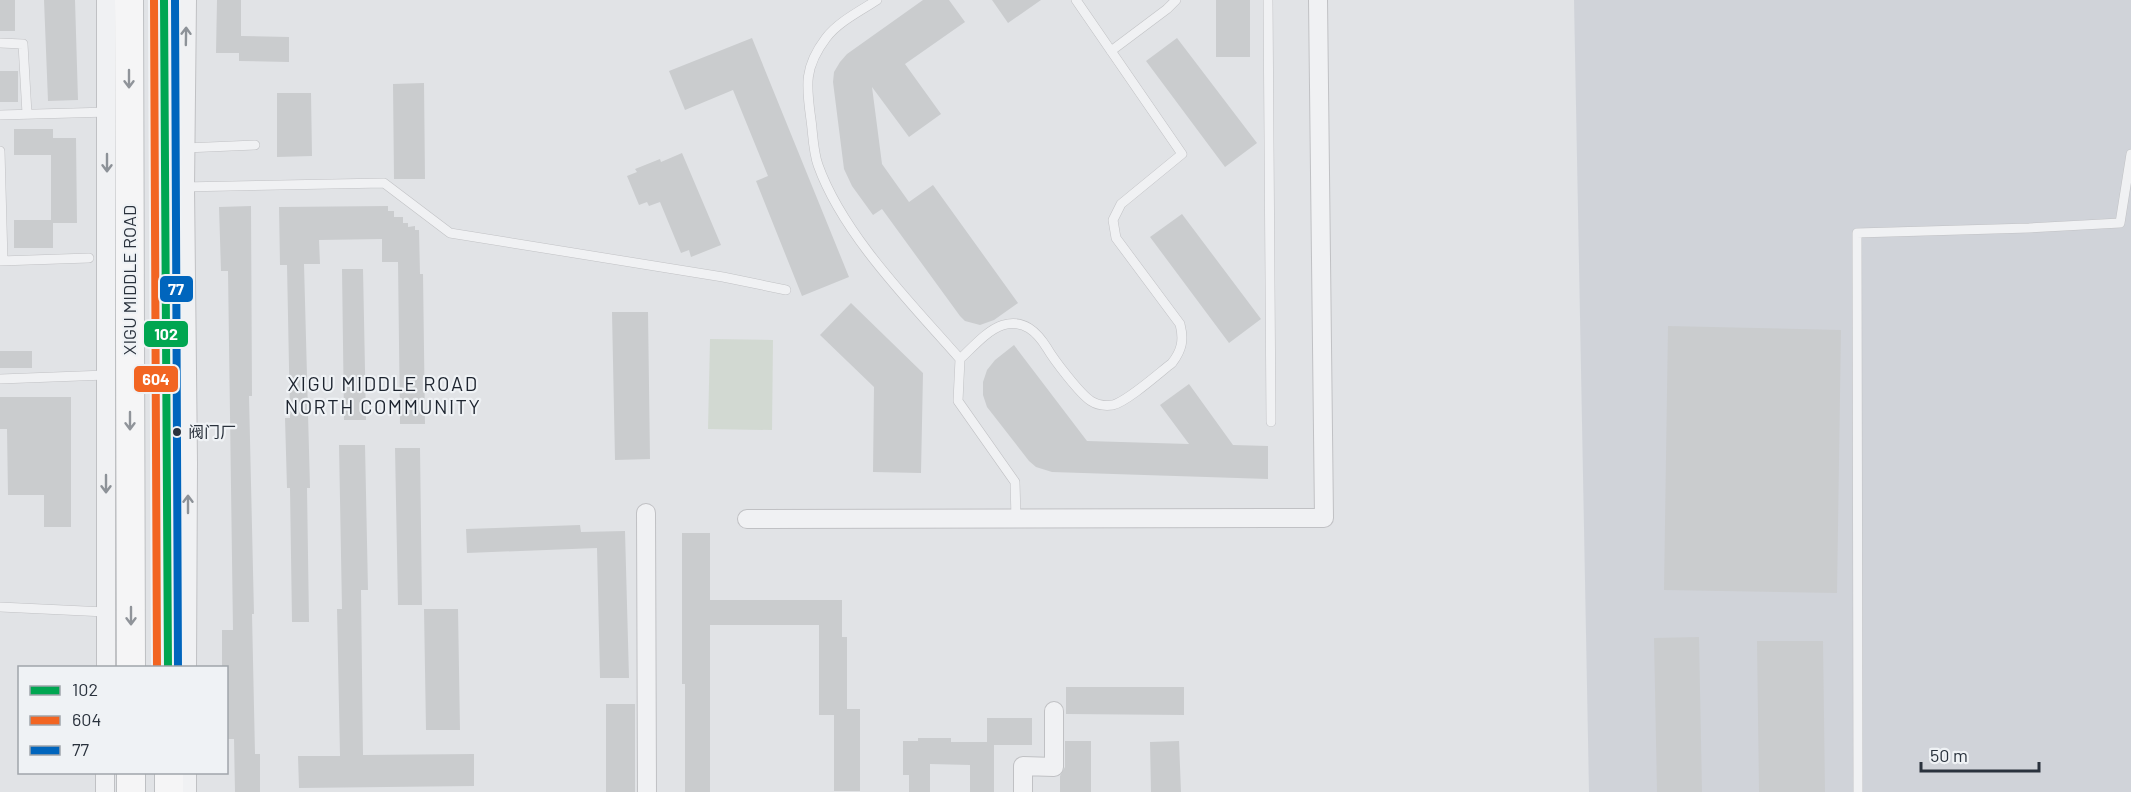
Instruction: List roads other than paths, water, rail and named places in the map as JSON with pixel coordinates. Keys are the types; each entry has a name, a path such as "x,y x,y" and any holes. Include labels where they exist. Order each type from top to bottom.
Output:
{"main road":[{"name":"XIGU MIDDLE ROAD","path":"129,0 118,112 131,666"},
{"name":"XIGU MIDDLE ROAD","path":"164,0 176,78 166,111 175,187 168,666"},
{"path":"118,112 166,111"},
{"path":"131,774 131,792"},
{"path":"169,774 169,792"}],"street":[{"path":"105,666 106,375 118,112 106,0"},
{"path":"187,0 176,78 185,148 175,187 188,463 187,666"},
{"path":"747,519 1324,518 1318,0"},
{"path":"646,513 647,792"},
{"path":"1023,792 1023,766 1054,767 1054,711"},
{"path":"105,774 105,792"},
{"path":"188,774 188,792"}],"lane":[{"path":"877,0 827,36 813,59 806,86 817,163 835,203 883,271 960,359 958,401 1015,482 1016,519"},
{"path":"960,359 993,330 1003,325 1024,325 1034,330 1042,338 1047,348 1088,399 1104,405 1121,402 1173,363 1179,354 1183,334 1180,324 1116,238 1113,220 1120,204 1182,154 1076,0"},
{"path":"1111,51 1176,0"},
{"path":"1268,0 1271,423"},
{"path":"0,43 23,44 27,114"},
{"path":"0,114 118,112"},
{"path":"185,148 255,145"},
{"path":"0,151 1,261 89,258"},
{"path":"1858,792 1857,233 2017,229 2120,223 2131,154"},
{"path":"175,187 384,183 450,233 712,275 786,290"},
{"path":"0,379 106,375"},
{"path":"0,607 106,612"}],"place":[{"name":"阀门厂","path":"177,432"}],"district":[{"name":"XIGU MIDDLE ROAD NORTH COMMUNITY","path":"383,396"}]}
